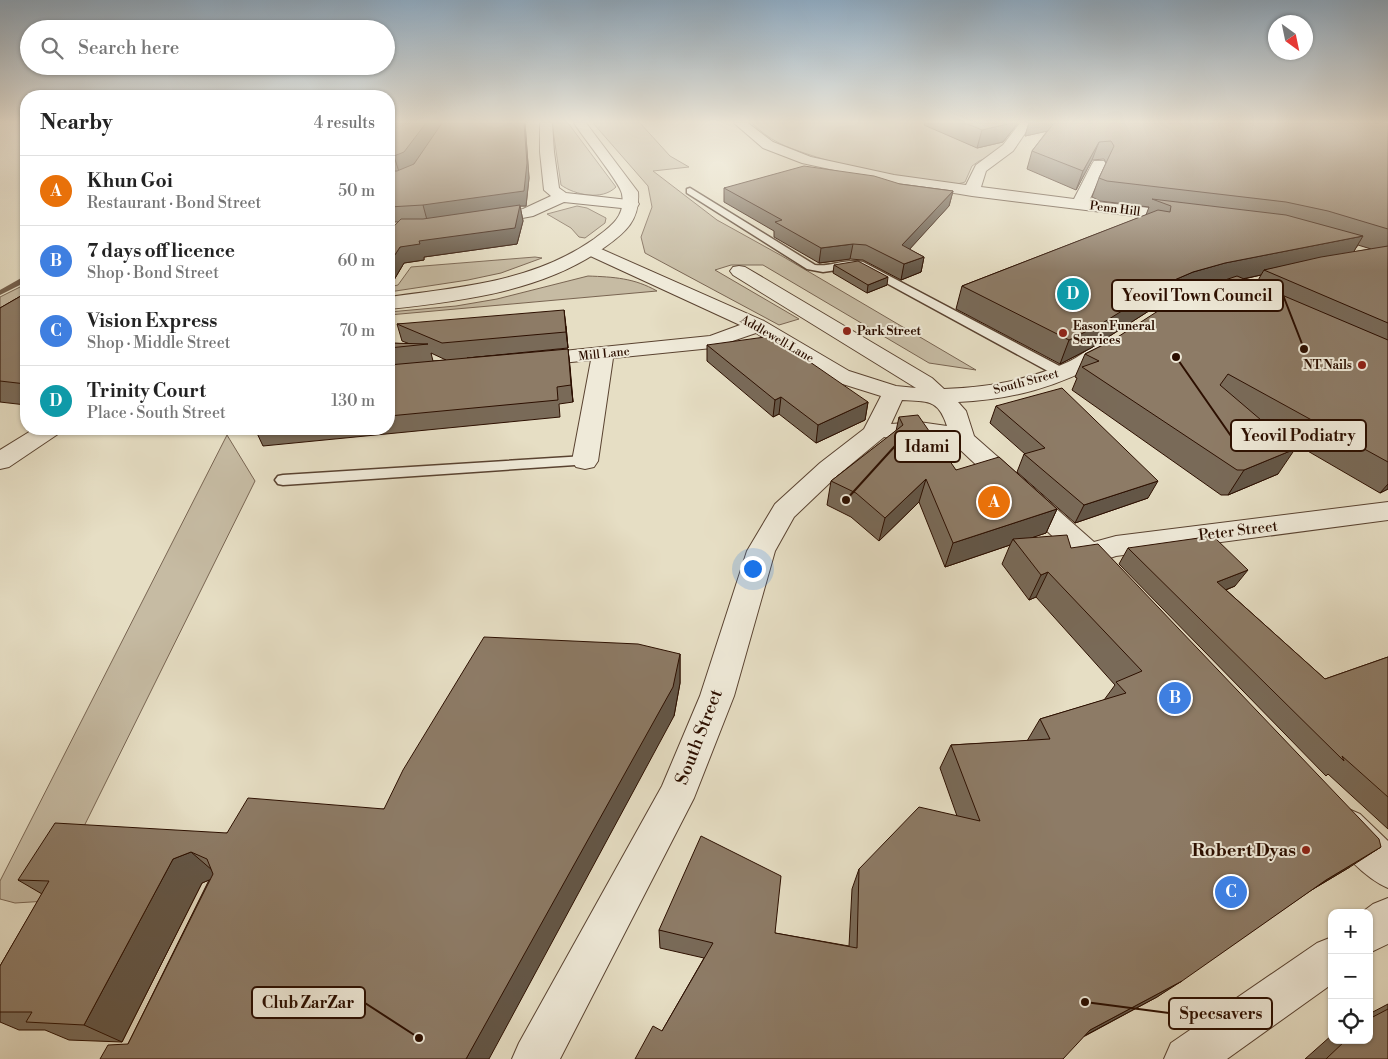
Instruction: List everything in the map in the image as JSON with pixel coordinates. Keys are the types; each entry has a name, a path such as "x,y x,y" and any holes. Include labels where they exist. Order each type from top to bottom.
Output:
{"street":[{"path":"550,172 552,190 562,197 631,204"},
{"path":"395,302 470,292 515,283 557,268 592,250 625,223 631,204 630,192 616,172"},
{"name":"Penn Hill","path":"864,172 972,191 1197,219"},
{"path":"972,191 977,172"},
{"path":"1079,204 1095,172"},
{"path":"465,222 527,213 562,197"},
{"name":"Addlewell Lane","path":"592,250 757,325 841,376 894,393 940,396"},
{"path":"739,271 924,383 954,410 963,439"},
{"name":"Mill Lane","path":"515,362 712,342 757,325"},
{"name":"South Street","path":"940,396 983,394 1019,387 1062,373 1086,362 1124,337"},
{"path":"585,461 603,354"},
{"name":"South Street","path":"535,1059 675,798 716,696 761,551 784,511 829,469 874,433 894,393"},
{"path":"874,433 912,428 943,431 963,439 1089,554 1130,597"},
{"path":"0,461 41,435"},
{"name":"Peter Street","path":"1089,554 1116,546 1388,511"},
{"path":"1327,806 1388,868"},
{"path":"1373,929 1388,919"},
{"path":"1187,1059 1328,961"}],"lane":[{"path":"690,191 810,267 823,270 850,262 859,264 1062,373"},
{"path":"283,480 585,461"}],"shaded area":[{"path":"559,172 605,172 616,187 603,194 589,195 574,192 561,185"},
{"path":"636,172 655,172 717,220 976,370 929,363 763,265 731,265 715,270 799,319 779,325 645,253 641,237 652,207 648,186"},
{"path":"874,172 969,172 965,182 950,184 928,183"},
{"path":"577,206 587,208 606,218 605,223 585,238 579,237 571,228 547,214"},
{"path":"542,258 501,273 395,291 395,286 398,285 411,267"},
{"path":"588,276 624,279 640,283 657,291 395,314 395,311 456,306 497,299"},
{"path":"20,287 20,309 0,320 0,297"},
{"path":"227,435 255,481 47,901 15,903 0,899 0,881"}],"building":[{"path":"395,172 526,172 524,191 423,205 395,207"},
{"path":"781,172 849,172 874,176 900,184 953,191 902,245 924,257 904,264 866,245 853,244 821,248 775,222 782,220 724,188"},
{"path":"1102,172 1388,172 1388,229 1328,211 1286,202 1107,181 1099,178"},
{"path":"1152,199 1286,215 1363,236 1225,263 1193,272 1165,284 1101,324 1069,340 962,286 1158,210 1170,212 1171,206"},
{"path":"520,205 515,228 419,241 420,244 400,247 395,255 395,225 401,219 423,219"},
{"path":"1388,246 1388,323 1264,270 1321,257"},
{"path":"858,261 888,277 868,285 834,265"},
{"path":"1237,276 1388,340 1388,462 1228,374 1220,385 1295,449 1244,470 1237,470 1082,367 1099,361 1085,354 1113,340 1175,300"},
{"path":"20,296 20,383 0,381 0,308"},
{"path":"564,310 566,332 442,343 397,324"},
{"path":"765,337 781,342 868,402 818,425 781,397 775,400 707,345"},
{"path":"395,343 428,344 395,347"},
{"path":"568,349 571,385 557,387 558,400 395,415 395,364"},
{"path":"1062,388 1158,481 1084,505 1024,454 1045,448 996,406"},
{"path":"918,415 956,470 999,457 1057,509 953,543 926,479 885,518 856,493 831,481 903,425 899,417"},
{"path":"1067,535 1071,548 1098,544 1379,839 1381,847 1326,880 1182,981 1090,1030 1063,1059 635,1059 653,1026 662,1031 713,943 659,930 701,836 781,876 775,933 857,948 859,869 919,807 980,821 951,745 1050,739 1040,719 1126,693 1116,682 1142,671 1048,572 1041,575 1013,539"},
{"path":"1213,536 1248,570 1217,582 1325,679 1388,657 1388,797 1342,756 1344,761 1128,548"},
{"path":"484,637 638,644 680,654 673,687 466,1059 100,1059 108,1045 128,1044 213,874 207,859 191,852 173,859 84,1025 26,1022 32,1012 0,1012 0,966 49,881 18,880 55,823 227,833 248,798 384,809 403,770"},
{"path":"1388,1009 1388,1059 1326,1059 1342,1044 1373,1044 1373,1017"}],"waterway":[{"path":"0,293 20,282"}],"place":[{"name":"Trinity Court","path":"1073,294"},
{"name":"Park Street","path":"847,331"},
{"name":"Eason Funeral Services","path":"1063,333"},
{"name":"Yeovil Town Council","path":"1304,349"},
{"name":"Yeovil Podiatry","path":"1176,357"},
{"name":"NT Nails","path":"1362,365"},
{"name":"Idami","path":"846,500"},
{"name":"Khun Goi","path":"994,502"},
{"name":"7 days off licence","path":"1175,698"},
{"name":"Robert Dyas","path":"1306,850"},
{"name":"Vision Express","path":"1231,892"},
{"name":"Specsavers","path":"1085,1002"},
{"name":"Club ZarZar","path":"419,1038"}]}
